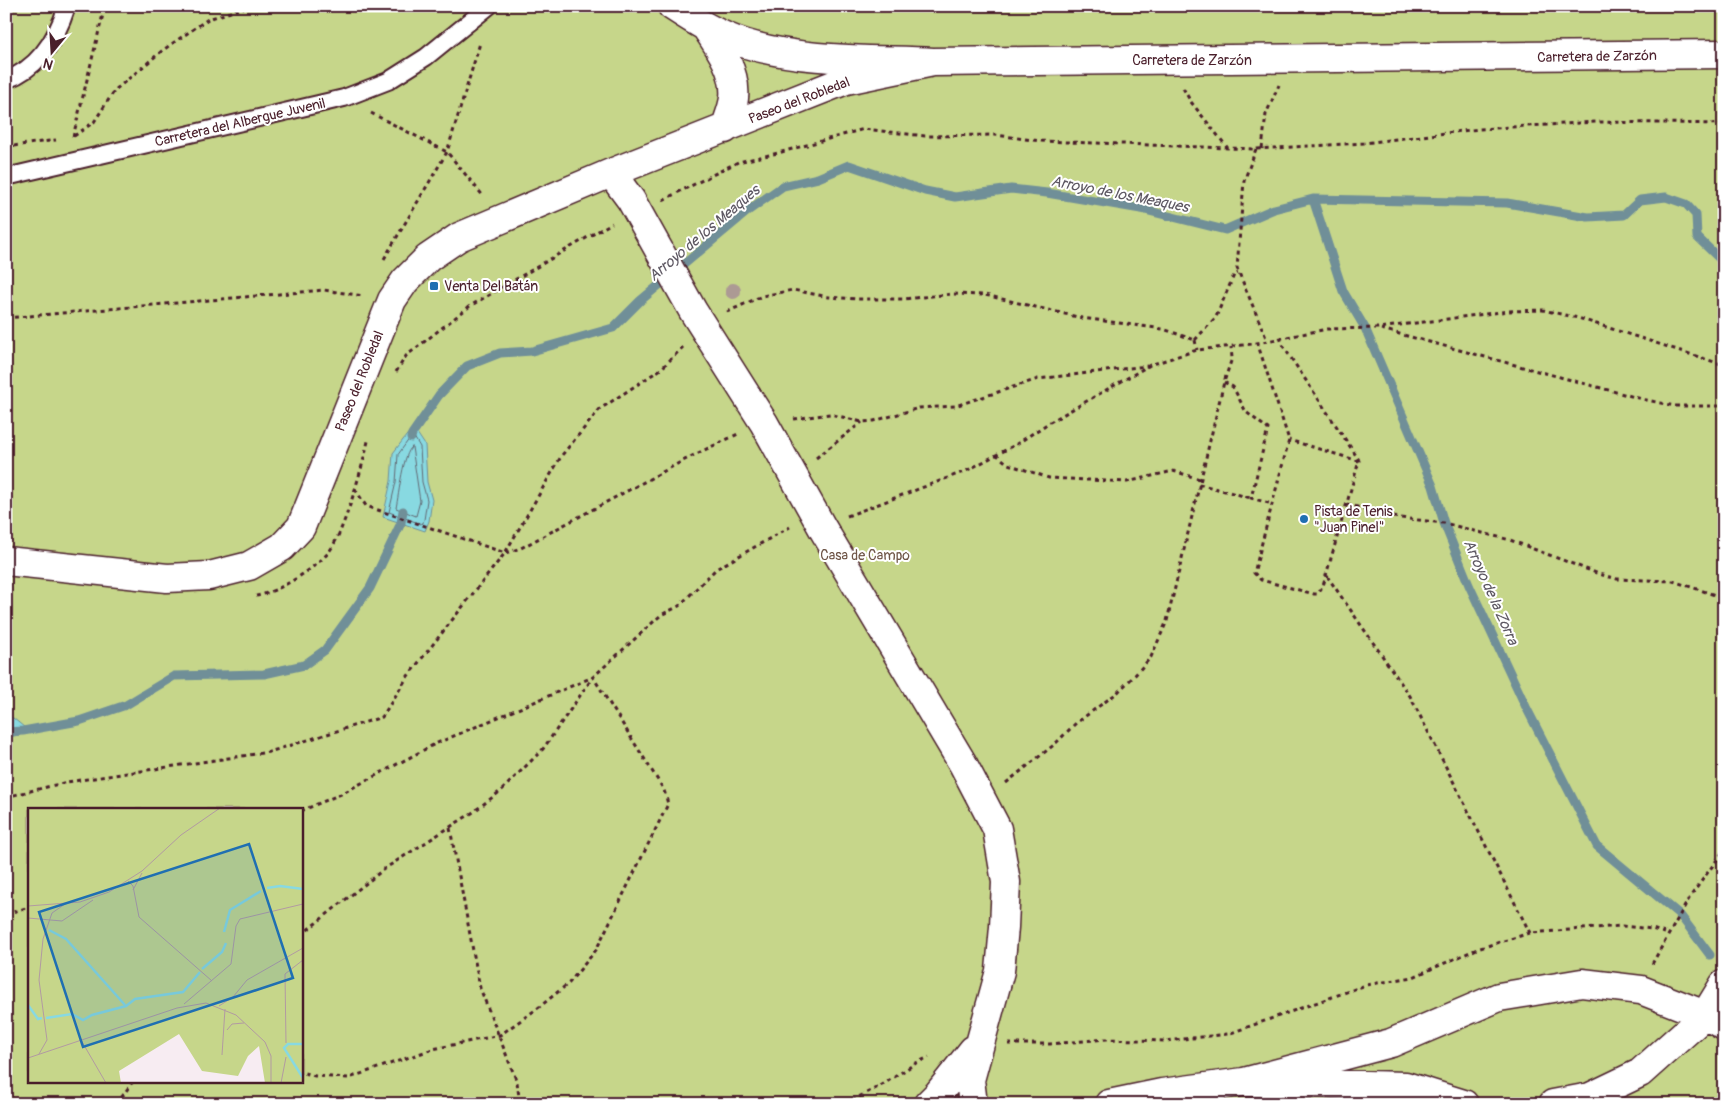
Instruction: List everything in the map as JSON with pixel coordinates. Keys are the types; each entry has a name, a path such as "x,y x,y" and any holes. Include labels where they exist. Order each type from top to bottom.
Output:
{"street":[{"name":"Carretera de Zarzón","path":"672,6 707,29 742,43 779,52 826,57 933,62 1724,54"},
{"name":"Paseo del Robledal","path":"707,29 722,52 732,78 734,97 725,129"},
{"name":"Paseo del Robledal","path":"6,561 175,578 209,576 249,566 282,547 301,527 392,300 405,280 428,258 459,237 502,218 846,80 933,62"},
{"path":"611,173 638,214 699,320 764,423 997,829 1006,882 1000,971 978,1043 970,1080 973,1104"},
{"path":"1108,1104 1162,1093 1244,1082 1392,1043 1499,997 1582,983 1641,990 1714,1020"},
{"path":"1553,1104 1590,1096 1640,1073 1714,1020 1724,984"},
{"path":"928,1104 978,1043"},
{"path":"1244,1082 1406,1086 1464,1104"}],"lane":[{"path":"6,80 31,66 48,48 67,6"},
{"name":"Carretera del Albergue Juvenil","path":"6,177 344,98 388,80 426,57 489,6"}],"path":[{"path":"73,137 105,6"},
{"path":"6,147 73,137 94,122 115,90 163,50 208,19 250,6"},
{"path":"6,8 20,7"},
{"path":"381,264 447,152 483,34"},
{"path":"1262,149 1266,114 1281,79 1281,59"},
{"path":"1179,60 1184,89 1227,148"},
{"path":"344,98 447,152 502,218"},
{"path":"638,214 738,162 778,153 864,128 924,136 995,135 1041,141 1262,149 1364,143 1479,129 1586,123 1724,124"},
{"path":"1256,149 1244,181 1236,258 1238,273 1267,340"},
{"path":"1195,340 1216,317 1234,275 1238,273"},
{"path":"360,295 365,287"},
{"path":"6,318 324,290 392,300"},
{"path":"6,797 67,782 268,752 382,717 408,676 505,553 562,455 600,409 661,369 699,320 762,296 793,290 829,298 904,299 952,294 985,295 1082,318 1163,329 1195,340"},
{"path":"302,934 384,869 450,828 502,790 543,749 593,678 661,614 680,606 716,569 819,521 840,518 966,471 1150,366 1197,350 1230,347 1327,329 1378,328 1484,313 1543,310 1578,318 1724,365"},
{"path":"1378,328 1642,399 1675,406 1724,406"},
{"path":"1257,342 1289,440 1254,568 1256,576 1267,582 1314,594 1321,591 1327,576 1359,461 1283,346 1280,337"},
{"path":"1195,340 1197,350"},
{"path":"980,797 998,789 1055,744 1076,723 1117,693 1151,657 1167,621 1200,478 1224,382 1232,358 1230,347"},
{"path":"792,473 808,464 862,422 919,408 955,406 1038,378 1150,366"},
{"path":"1224,382 1233,388 1246,412 1268,429 1251,498"},
{"path":"354,489 366,506 505,553 521,548 718,442 764,423 830,414 862,422"},
{"path":"1289,440 1359,461"},
{"path":"996,454 1008,464 1049,478 1127,482 1173,471 1200,478"},
{"path":"1199,484 1272,504"},
{"path":"1347,504 1392,517 1444,523 1488,534 1529,546 1599,574 1617,578 1673,581 1724,598"},
{"path":"1327,576 1410,696 1460,790 1530,933"},
{"path":"302,811 341,794 435,744 593,678"},
{"path":"302,1072 315,1076 349,1078 433,1049 500,1035 569,983 596,950 668,804 664,790 593,678"},
{"path":"450,828 480,988 517,1082 520,1104"},
{"path":"1641,990 1658,951 1668,934 1690,897 1724,850"},
{"path":"6,914 28,907"},
{"path":"978,1043 1050,1044 1106,1039 1166,1042 1228,1034 1366,986 1413,977 1477,949 1530,933 1622,926 1652,929 1668,934"},
{"path":"845,1104 882,1085 916,1063 937,1054"},
{"path":"117,1104 132,1082"}],"green space":[{"name":"Casa de Campo","path":"6,6 1724,6 1724,1104 6,1104"}],"water":[{"path":"413,427 425,445 427,482 432,500 429,521 425,531 383,517 391,481 393,453"},
{"path":"6,717 13,718 30,732 6,738"}],"waterway":[{"name":"Arroyo de los Meaques","path":"411,438 439,395 467,366 500,353 532,351 613,328 640,301 749,210 783,186 818,178 849,165 925,191 955,197 1011,189 1047,193 1141,209 1225,230 1274,209 1313,199 1507,203 1588,217 1624,215 1640,200 1666,197 1686,204 1696,215 1697,237 1724,263"},
{"name":"Arroyo de la Zorra","path":"1313,199 1343,291 1365,328 1433,486 1444,523 1469,585 1526,707 1597,846 1680,915 1710,955"},
{"name":"Arroyo de los Meaques","path":"6,732 23,731 79,721 126,705 174,676 264,674 304,665 325,650 370,588 401,523 403,511"}],"place":[{"name":"Venta Del Batán","path":"434,286"},
{"name":"Pista de Tenis \"Juan Pinel\"","path":"1304,519"}]}
